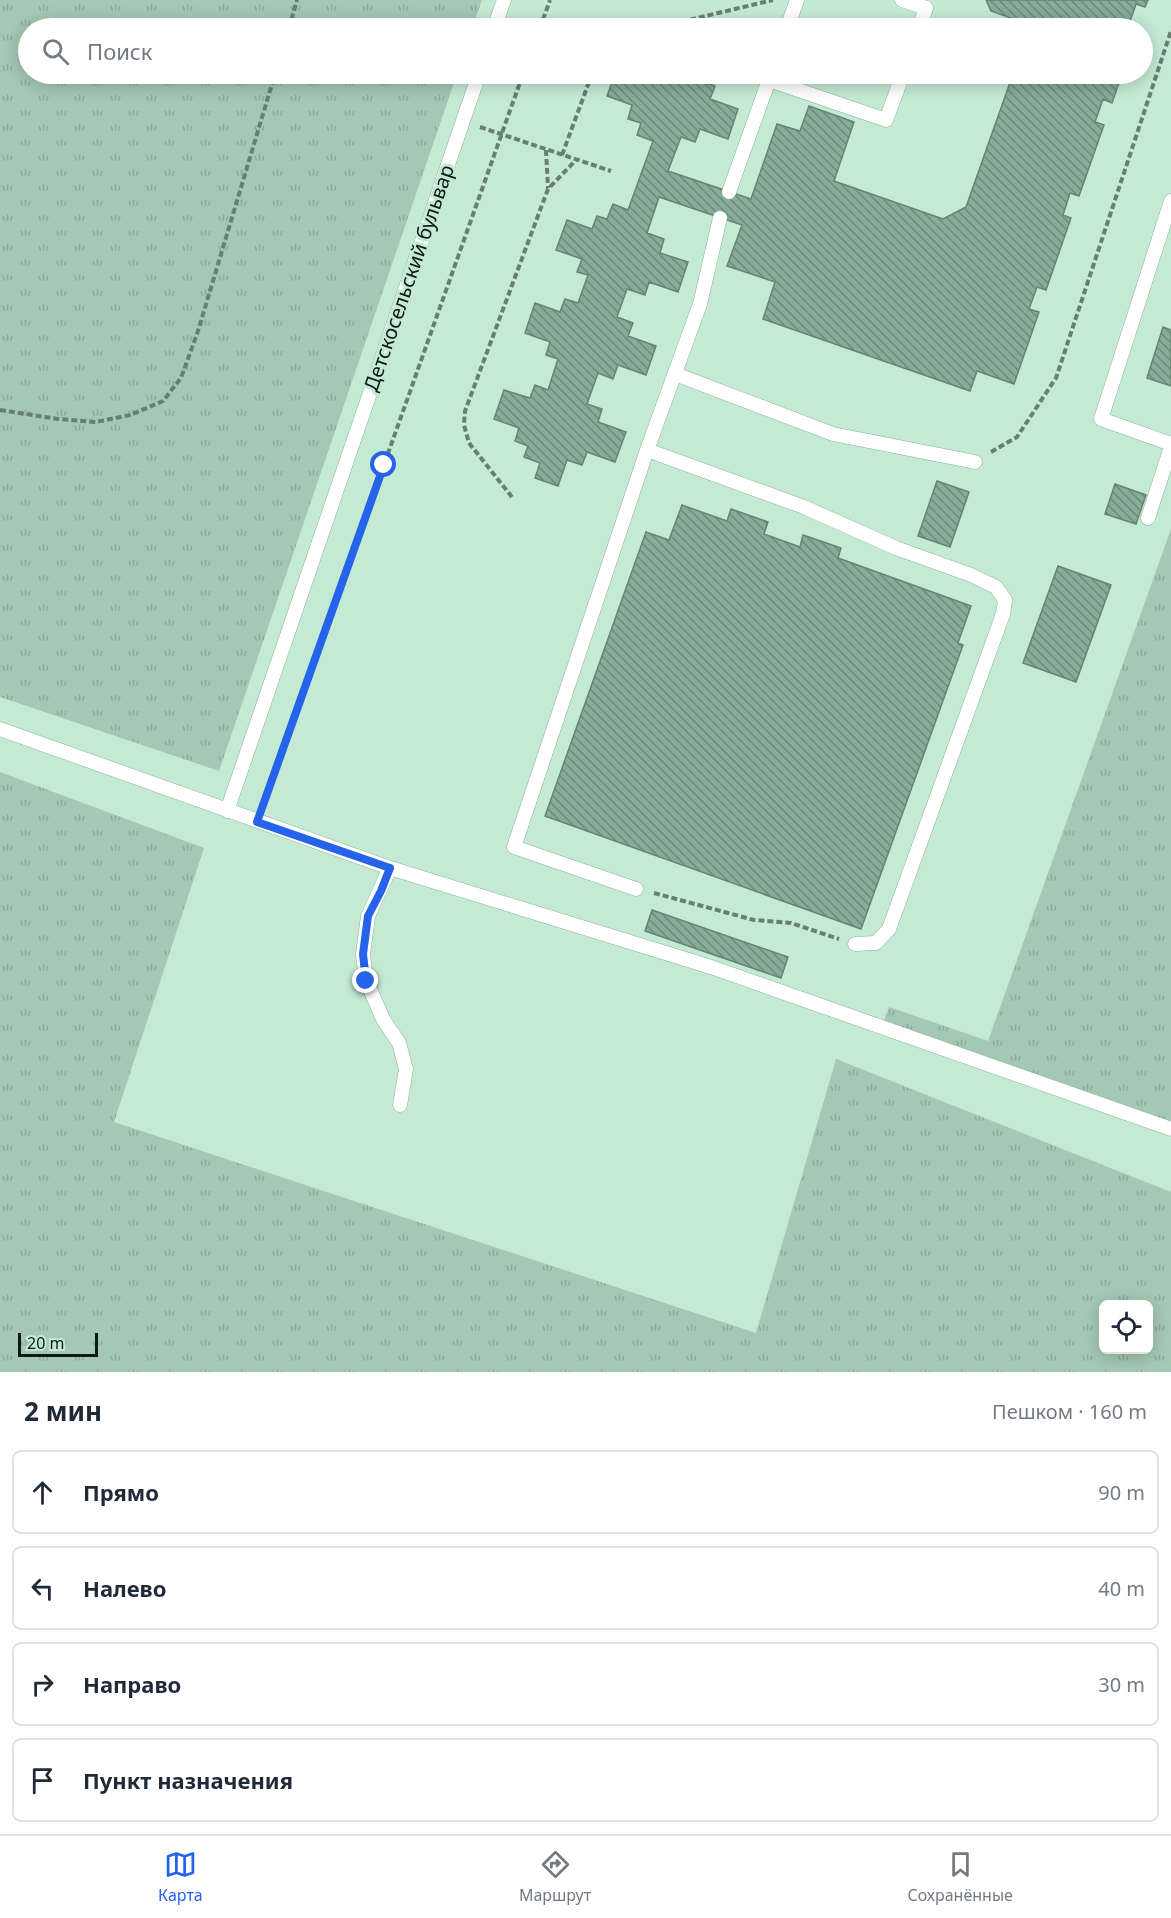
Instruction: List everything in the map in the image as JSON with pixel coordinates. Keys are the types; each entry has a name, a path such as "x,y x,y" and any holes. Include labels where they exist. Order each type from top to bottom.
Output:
{"lane":[{"path":"498,18 504,0"},
{"path":"791,18 797,0"},
{"path":"902,0 926,8 922,18"},
{"name":"Детскосельский бульвар","path":"227,810 475,84"},
{"path":"729,192 767,84"},
{"path":"791,84 886,120 899,84"},
{"path":"1148,518 1171,446 1101,419 1171,201"},
{"path":"636,889 514,847 647,450 700,304 720,218"},
{"path":"675,374 833,434 975,462"},
{"path":"647,450 804,507 896,548 971,575 996,587 1005,600 1003,614 890,929 876,944 855,944"},
{"path":"0,729 390,868 711,967 1171,1129"},
{"path":"390,868 368,916 363,954 366,981 383,1019 399,1044 406,1069 400,1105"}],"path":[{"path":"292,18 297,0"},
{"path":"544,18 550,0"},
{"path":"697,18 773,0"},
{"path":"975,462 1017,437 1056,378 1171,31"},
{"path":"0,410 96,422 130,416 163,401 181,378 198,330 272,84"},
{"path":"257,822 520,84"},
{"path":"562,155 588,84"},
{"path":"462,121 611,171"},
{"path":"512,496 469,443 464,425 465,411 548,189 546,150"},
{"path":"548,189 576,160"},
{"path":"636,889 754,920 791,923 855,944"}],"green space":[{"path":"0,0 482,0 476,18 18,18 18,84 454,84 219,771 0,697"},
{"path":"1171,529 1171,1124 883,1023 889,1007 988,1041"},
{"path":"0,772 204,848 114,1122 756,1333 836,1059 1171,1192 1171,1372 0,1372"}],"building":[{"path":"986,0 1148,0 1145,7 1136,4 1131,18 1010,18 991,11"},
{"path":"611,84 709,84 715,86 710,99 738,109 728,139 700,129 695,142 681,137 668,171 751,199 777,124 800,131 809,106 854,122 834,181 943,219 966,207 1009,84 1119,84 1112,103 1103,99 1095,122 1104,125 1079,196 1070,193 1063,215 1071,218 1046,290 1037,287 1029,309 1039,312 1014,384 977,371 970,391 763,319 775,282 727,266 742,225 659,197 647,233 664,239 660,253 688,262 678,292 649,282 645,295 627,289 617,317 633,323 628,336 656,346 646,375 618,365 613,379 598,373 587,404 602,409 598,422 626,432 615,462 587,452 582,465 567,460 558,486 535,478 540,463 524,457 528,446 515,441 519,428 494,419 504,390 530,398 535,385 548,390 558,359 546,355 550,342 525,333 535,303 560,312 565,299 578,303 588,275 577,272 582,259 556,250 567,220 592,229 597,216 607,219 613,204 628,210 653,141 637,135 641,123 628,119 632,105 607,96"},
{"path":"1163,327 1171,330 1171,386 1147,378"},
{"path":"937,481 969,492 950,547 918,536"},
{"path":"1115,484 1146,495 1136,524 1105,514"},
{"path":"682,505 727,521 731,509 768,522 764,534 800,547 803,535 841,548 838,558 971,606 958,643 963,645 861,929 545,816 646,532 669,540"},
{"path":"1058,566 1111,585 1076,682 1023,663"},
{"path":"652,910 788,957 781,978 645,931"}],"route":[{"path":"366,981 363,954 368,916 390,868 257,822 384,465"}]}
